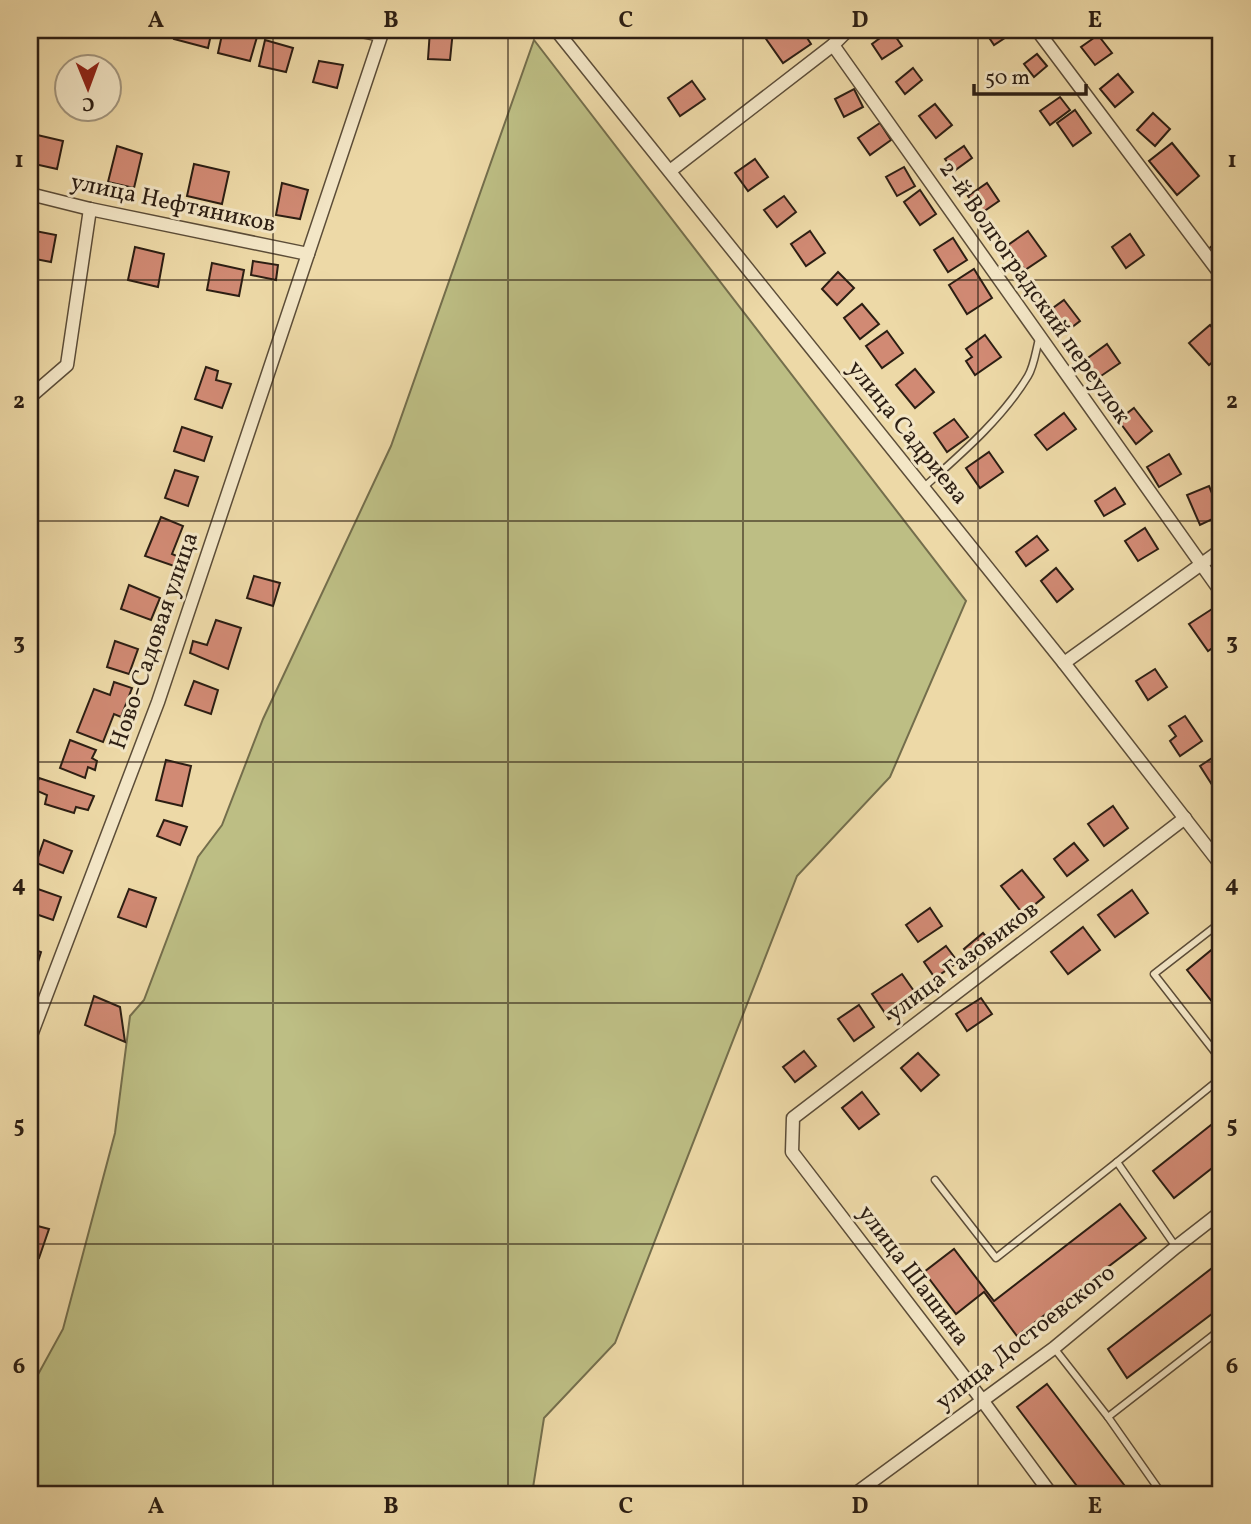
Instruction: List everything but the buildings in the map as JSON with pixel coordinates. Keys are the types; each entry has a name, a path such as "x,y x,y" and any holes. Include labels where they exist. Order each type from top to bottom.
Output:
{"street":[{"path":"356,30 382,32"},
{"name":"улица Садриева","path":"556,30 1064,663 1221,865"},
{"path":"670,171 833,45 848,30"},
{"path":"1037,30 1221,275"},
{"name":"Ново-Садовая улица","path":"30,1038 158,702 382,32"},
{"name":"2-й Волгоградский переулок","path":"833,45 1221,592"},
{"name":"улица Нефтяников","path":"30,194 308,254"},
{"path":"30,397 67,365 90,209"},
{"path":"1064,663 1221,550"},
{"name":"улица Газовиков","path":"792,1152 793,1118 1185,818"},
{"name":"улица Шашина","path":"792,1152 1051,1494"},
{"name":"улица Достоевского","path":"855,1494 1054,1348 1221,1212"}],"lane":[{"path":"924,488 992,422 1030,374 1039,337"},
{"path":"1221,922 1154,974 1221,1060"},
{"path":"934,1180 996,1258 1221,1079"},
{"path":"1117,1162 1176,1247"},
{"path":"1108,1417 1221,1329"},
{"path":"1054,1348 1108,1417 1162,1494"}],"green space":[{"path":"534,40 966,601 890,777 797,876 615,1343 544,1418 532,1494 30,1494 30,1389 63,1329 115,1133 130,1016 144,1000 198,857 222,825 263,719 391,446"}]}
